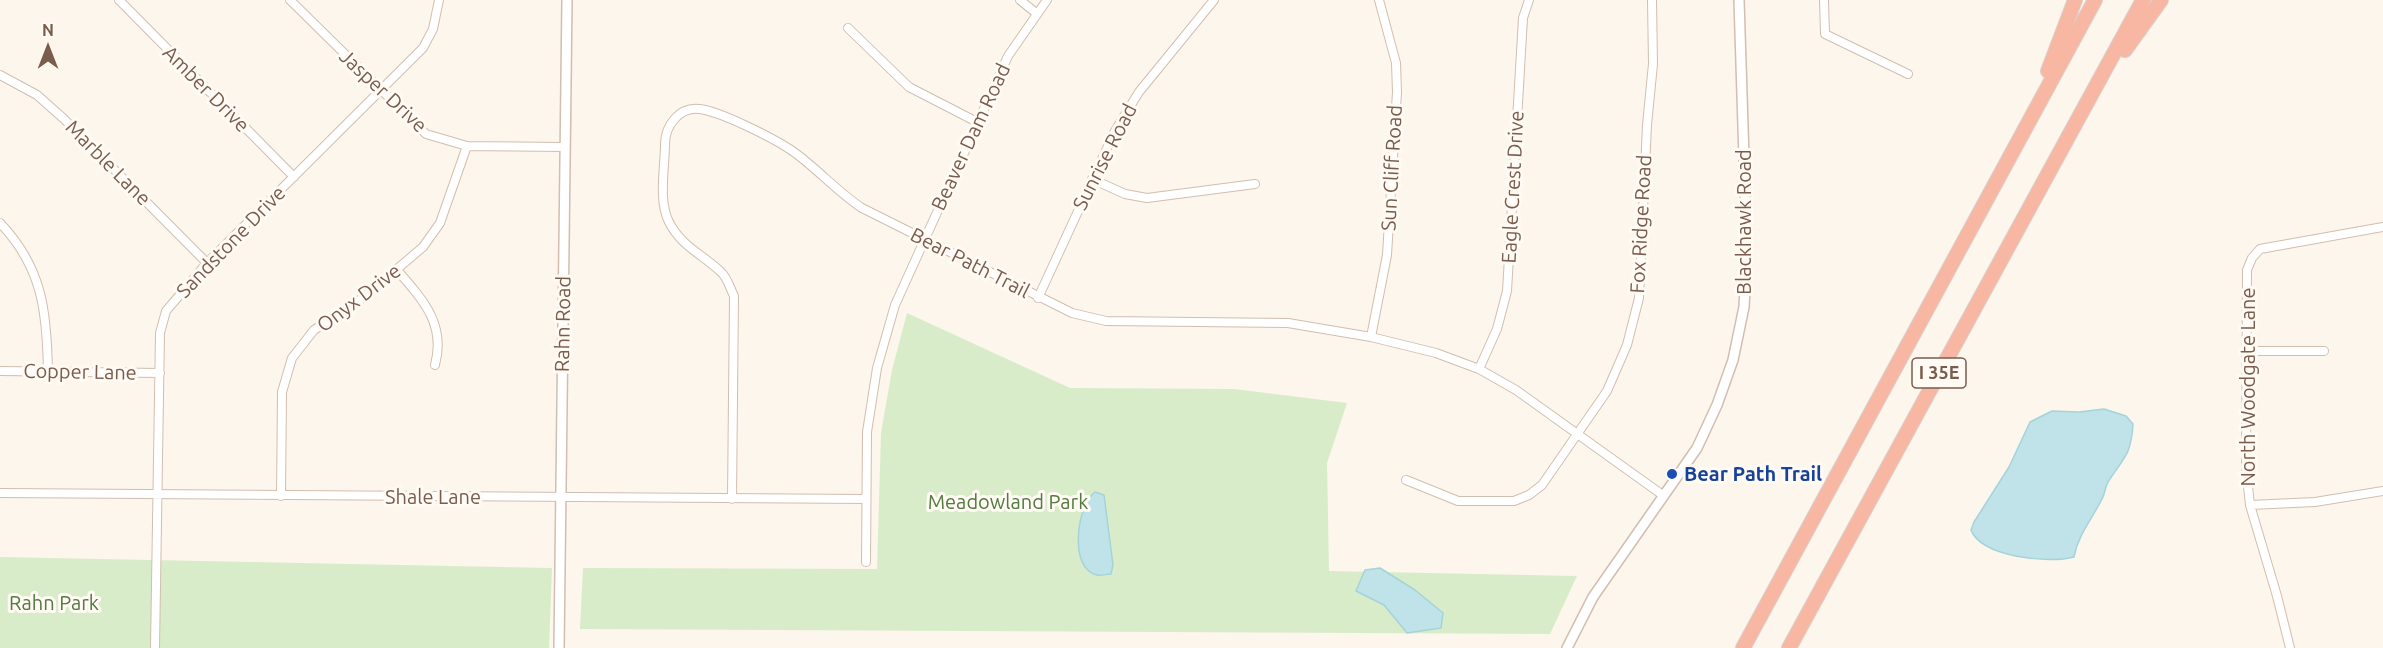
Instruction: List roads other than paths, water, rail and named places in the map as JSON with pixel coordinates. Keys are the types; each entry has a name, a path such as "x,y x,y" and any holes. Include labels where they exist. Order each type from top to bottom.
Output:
{"highway":[{"path":"2029,120 2075,0"},
{"name":"I 35E","path":"1743,648 2096,0"},
{"name":"I 35E","path":"1789,648 2144,0"},
{"path":"2090,98 2161,0"}],"street":[{"name":"Amber Drive","path":"119,0 294,177"},
{"name":"Jasper Drive","path":"290,0 426,134 467,146 565,147"},
{"name":"Sandstone Drive","path":"155,648 160,333 166,311 207,263 423,48 433,29 439,0"},
{"name":"Rahn Road","path":"559,648 567,0"},
{"path":"1020,0 1036,14"},
{"name":"Beaver Dam Road","path":"866,562 867,432 877,368 895,305 1008,56 1047,0"},
{"name":"Sunrise Road","path":"1038,298 1115,131 1139,92 1214,0"},
{"name":"Sun Cliff Road","path":"1371,337 1387,255 1397,92 1396,63 1379,0"},
{"name":"Eagle Crest Drive","path":"1479,369 1497,329 1507,291 1523,18 1529,0"},
{"name":"Fox Ridge Road","path":"1406,480 1458,501 1515,501 1542,485 1607,391 1627,345 1638,298 1647,125 1653,64 1652,0"},
{"name":"Blackhawk Road","path":"1567,648 1593,597 1697,448 1718,405 1733,360 1744,307 1747,253 1739,0"},
{"path":"1824,0 1825,34 1908,74"},
{"path":"848,28 909,87 978,122"},
{"name":"Marble Lane","path":"0,75 37,95 64,119 207,263"},
{"name":"Bear Path Trail","path":"732,499 734,296 723,273 682,243 667,220 664,203 665,138 669,126 676,117 696,109 708,111 767,136 792,151 840,194 862,208 1072,313 1106,321 1288,323 1371,337 1436,353 1479,369 1516,390 1665,496"},
{"name":"Onyx Drive","path":"281,496 282,392 292,358 314,330 364,297 423,247 440,223 467,146"},
{"path":"1092,179 1125,194 1147,198 1255,184"},
{"path":"0,223 15,239 37,278 47,318 48,372"},
{"name":"North Woodgate Lane","path":"2289,648 2277,596 2250,505 2246,468 2247,270 2252,258 2260,249 2383,227"},
{"path":"397,270 422,299 431,315 440,345 435,365"},
{"path":"2246,351 2324,351"},
{"name":"Copper Lane","path":"0,371 160,373"},
{"path":"2250,505 2315,502 2383,491"},
{"name":"Shale Lane","path":"0,493 866,499"}],"water":[{"path":"2104,409 2126,416 2133,424 2130,443 2126,456 2108,482 2103,497 2082,534 2074,557 2033,559 2001,552 1977,539 1971,530 1974,522 2009,467 2030,422 2052,411 2079,412"},
{"path":"1095,492 1104,495 1113,565 1111,574 1098,575 1088,570 1079,550 1080,522 1089,499"},
{"path":"1380,568 1415,590 1443,613 1441,628 1407,633 1384,605 1356,591 1365,570"}],"place":[{"name":"Bear Path Trail","path":"1672,474"}],"park label":[{"name":"Meadowland Park","path":"1008,502"},
{"name":"Rahn Park","path":"54,603"}]}
